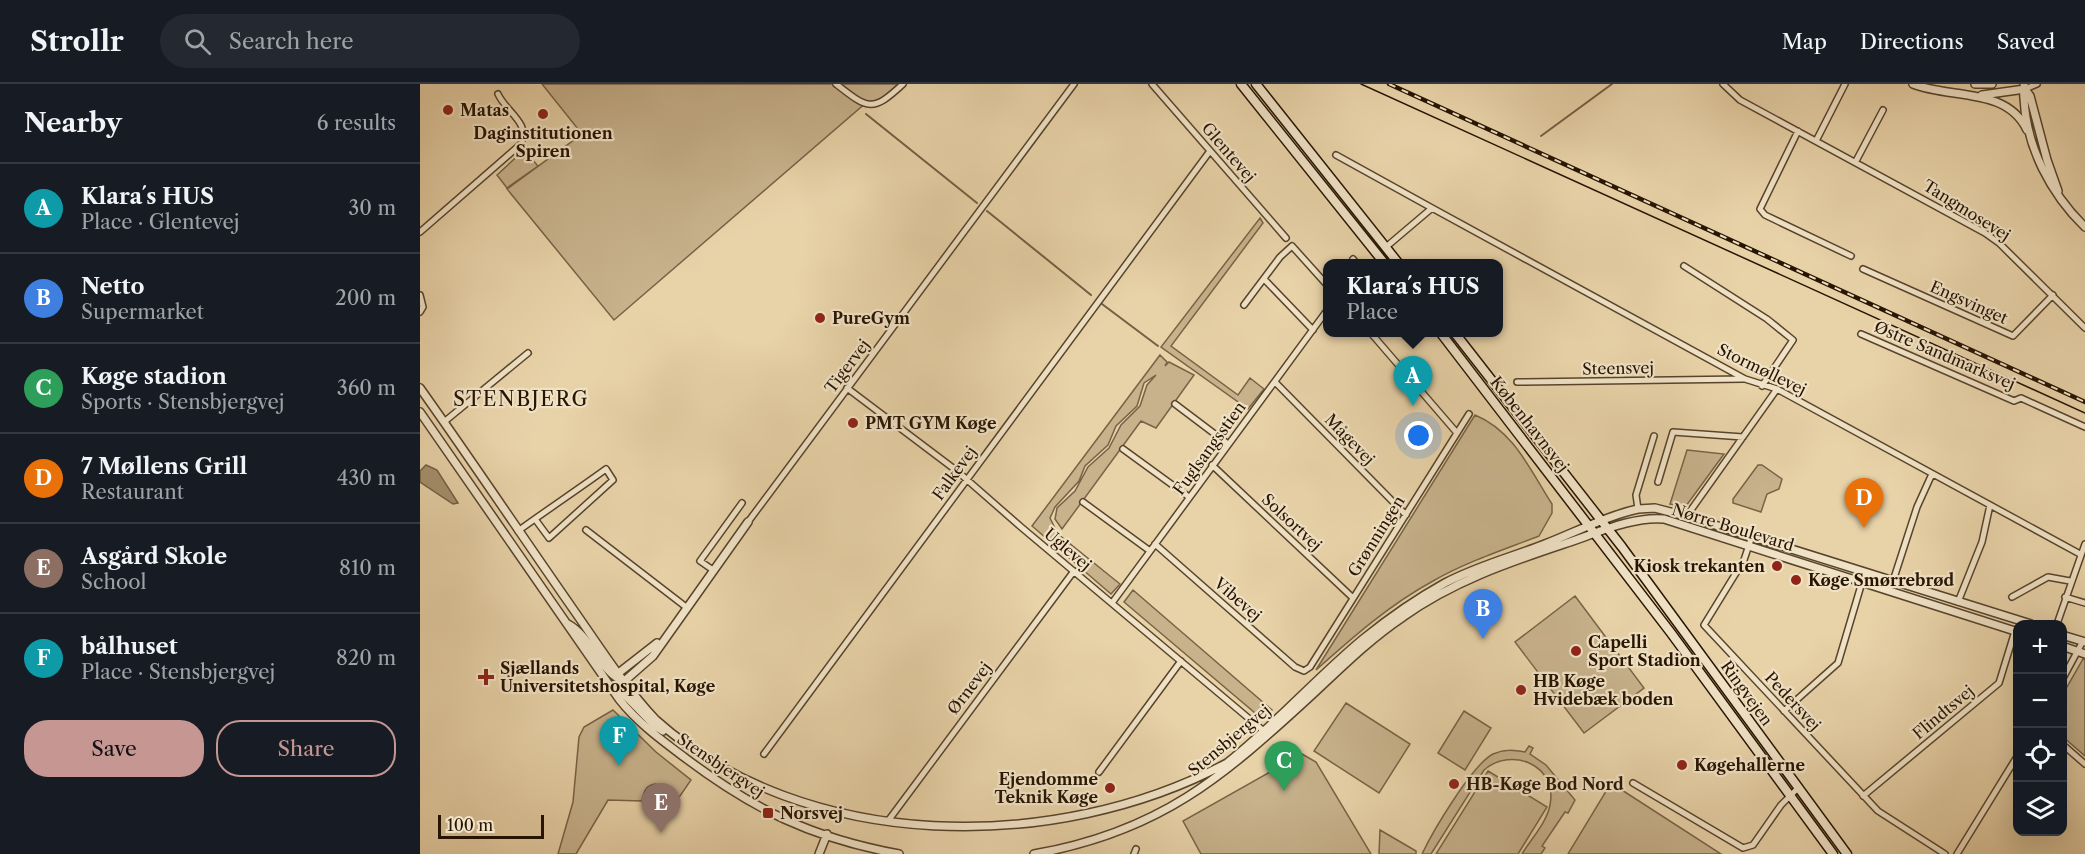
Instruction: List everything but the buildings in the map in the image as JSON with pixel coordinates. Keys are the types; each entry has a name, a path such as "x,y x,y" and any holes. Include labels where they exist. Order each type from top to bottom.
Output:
{"main road":[{"path":"1241,84 1380,259"},
{"path":"1256,84 1395,259"},
{"name":"Københavnsvej","path":"1443,337 1596,534"},
{"name":"Københavnsvej","path":"1457,337 1602,521"},
{"name":"Ringvejen","path":"1602,521 1847,854"},
{"name":"Ringvejen","path":"1596,534 1833,854"}],"street":[{"path":"836,84 862,105 873,106 883,102 903,84"},
{"name":"Tigervej","path":"619,687 653,656 664,637 748,522 1074,84"},
{"name":"Glentevej","path":"1152,84 1286,238"},
{"name":"Tangmosevej","path":"1723,84 1740,100 1856,161 1999,243 2085,328"},
{"path":"1728,90 1732,84"},
{"path":"1816,141 1845,84"},
{"path":"1913,84 1930,90 1977,96 2011,108 2023,121 2048,182 2085,227"},
{"path":"1975,84 1992,84"},
{"path":"1977,96 2037,84"},
{"path":"2025,87 2024,98 2032,141"},
{"path":"2025,87 2030,96 2047,160 2062,200"},
{"path":"420,232 521,144 524,130 498,94"},
{"path":"1856,161 1883,110"},
{"path":"1798,131 1760,209 1765,215 1851,256"},
{"name":"Falkevej","path":"764,754 1210,151"},
{"name":"Stormøllevej","path":"1336,155 1745,379 1777,389 2080,554"},
{"path":"1386,247 1432,208"},
{"path":"1244,305 1280,257 1292,246 1323,280"},
{"path":"1684,266 1767,319 1793,340 1762,386"},
{"name":"Engsvinget","path":"1863,269 2013,336 2053,295"},
{"path":"1264,279 1312,330"},
{"path":"420,295 423,307 420,312"},
{"name":"Fuglsangsstien","path":"1112,603 1323,316"},
{"name":"Østre Sandmarksvej","path":"1861,334 2014,401 2021,398 2085,427"},
{"path":"1373,337 1457,433"},
{"path":"436,436 444,422 528,353"},
{"path":"1720,380 1722,366"},
{"name":"Steensvej","path":"1517,382 1745,379"},
{"name":"Mågevej","path":"1275,382 1406,515"},
{"name":"Stensbjergvej","path":"420,388 518,531 647,729 741,798 826,838 899,854"},
{"name":"Uglevej","path":"847,388 966,479 1266,733"},
{"path":"1683,525 1686,516 1777,389"},
{"path":"1175,404 1228,444"},
{"name":"Stensbjergvej","path":"420,412 566,623 619,687 676,738 746,790 830,829 864,841 910,850"},
{"name":"Grønningen","path":"1304,671 1310,667 1469,414"},
{"path":"428,424 444,422"},
{"path":"1658,482 1673,432 1743,437"},
{"path":"1638,509 1636,495 1654,436"},
{"path":"1123,449 1189,497"},
{"name":"Solsortvej","path":"1212,465 1353,598"},
{"path":"518,531 535,519 606,469 613,480 549,538 535,519"},
{"path":"1893,581 1921,496 1932,474"},
{"path":"1083,502 1150,551"},
{"path":"713,570 700,561 742,503"},
{"path":"1958,602 1982,542 1990,505"},
{"name":"Nørre Boulevard","path":"1602,521 1638,509 1655,508 1752,536 2018,620"},
{"name":"Nørre Boulevard","path":"1596,534 1651,518 1683,525 2013,631"},
{"name":"Stensbjergvej","path":"1022,850 1097,833 1155,809 1193,788 1266,733 1360,642 1399,612 1446,583 1474,570 1602,521"},
{"path":"586,530 686,607"},
{"name":"Stensbjergvej","path":"1034,854 1099,839 1161,813 1196,793 1402,617 1449,588 1515,560 1596,534"},
{"name":"Pedersvej","path":"1752,536 1744,560 1704,625 1878,811 1945,854"},
{"name":"Vibevej","path":"1155,544 1295,668 1304,671"},
{"path":"2058,620 2085,544"},
{"name":"Ørnevej","path":"887,822 1074,571"},
{"path":"1784,711 1838,663 1864,572"},
{"path":"2012,597 2048,577 2070,582"},
{"path":"2065,597 2085,603"},
{"name":"Tigervej","path":"613,678 664,637"},
{"path":"2066,674 2082,653 2084,642 2067,637"},
{"name":"Flindtsvej","path":"1863,796 1999,683 2013,641"},
{"path":"2067,648 2082,653"},
{"path":"1099,772 1181,661"},
{"path":"2067,749 2085,765"},
{"path":"1957,854 2013,763"},
{"path":"1633,783 1743,848 1753,845 1789,796 1798,788"},
{"path":"819,854 830,829"}],"shaded area":[{"path":"542,84 898,84 880,100 867,102 614,320 507,189 582,134"},
{"path":"524,150 538,166 507,188 497,175"},
{"path":"1260,218 1263,223 1171,346 1238,395 1250,378 1264,389 1248,409 1161,347"},
{"path":"1160,355 1167,362 1165,366 1169,362 1194,375 1156,428 1141,421 1062,529 1055,519 1057,508 1075,491 1088,467 1109,448 1121,425 1140,406 1147,385 1156,375 1144,383 1137,406 1116,426 1108,445 1085,466 1079,481 1055,507 1050,518 1058,534 1120,584 1111,594 1032,526"},
{"path":"1475,415 1489,422 1511,441 1552,504 1552,513 1539,536 1458,568 1417,590 1372,622 1316,670"},
{"path":"1687,450 1724,454 1686,506 1670,504"},
{"path":"426,465 437,470 458,503 453,504 420,482 420,471"},
{"path":"1758,465 1762,465 1782,479 1779,489 1767,494 1761,512 1733,503 1733,499"},
{"path":"1133,590 1272,710 1261,718 1124,602"},
{"path":"1575,596 1644,688 1584,733 1515,642"},
{"path":"2083,659 2085,660 2085,756 2067,740 2067,687"},
{"path":"1346,703 1410,744 1379,793 1314,751"},
{"path":"613,710 656,752 691,780 669,812 665,809 666,791 656,784 647,787 642,801 608,800 576,854 558,854 573,802 579,737 584,727"},
{"path":"1464,711 1491,728 1465,770 1438,753"},
{"path":"1529,746 1533,748 1530,754 1546,765 1575,800 1568,813 1565,812 1542,846 1545,848 1541,854 1522,854 1542,824 1550,805 1551,791 1547,779 1540,770 1530,764 1519,760 1507,760 1495,763 1484,770 1431,854 1422,854 1464,784 1484,761 1501,751 1525,752"},
{"path":"1302,754 1316,762 1371,854 1201,854 1183,821"},
{"path":"1488,771 1547,807 1518,854 1436,854"},
{"path":"1611,783 1721,854 1568,854"},
{"path":"1380,830 1416,851 1416,854 1379,854"}],"waterway":[{"path":"1541,136 1612,84"},
{"path":"866,114 977,203"},
{"path":"987,211 1091,295"},
{"path":"1102,304 1158,346"}],"tram line":[{"path":"1361,84 2085,413"}],"railway":[{"path":"1389,84 2085,402"}],"place":[{"name":"Matas","path":"448,110"},
{"name":"Daginstitutionen Spiren","path":"543,114"},
{"name":"PureGym","path":"820,318"},
{"name":"Klara´s HUS","path":"1413,406"},
{"name":"PMT GYM Køge","path":"853,423"},
{"name":"7 Møllens Grill","path":"1864,528"},
{"name":"Kiosk trekanten","path":"1777,566"},
{"name":"Køge Smørrebrød","path":"1796,580"},
{"name":"Netto","path":"1483,639"},
{"name":"Capelli Sport Stadion","path":"1576,651"},
{"name":"Sjællands Universitetshospital, Køge","path":"486,677"},
{"name":"HB Køge Hvidebæk boden","path":"1521,690"},
{"name":"Køgehallerne","path":"1682,765"},
{"name":"bålhuset","path":"619,766"},
{"name":"HB-Køge Bod Nord","path":"1454,784"},
{"name":"Ejendomme Teknik Køge","path":"1110,788"},
{"name":"Køge stadion","path":"1284,791"},
{"name":"Norsvej","path":"768,813"},
{"name":"Asgård Skole","path":"661,833"}],"district":[{"name":"STENBJERG","path":"521,399"}]}
